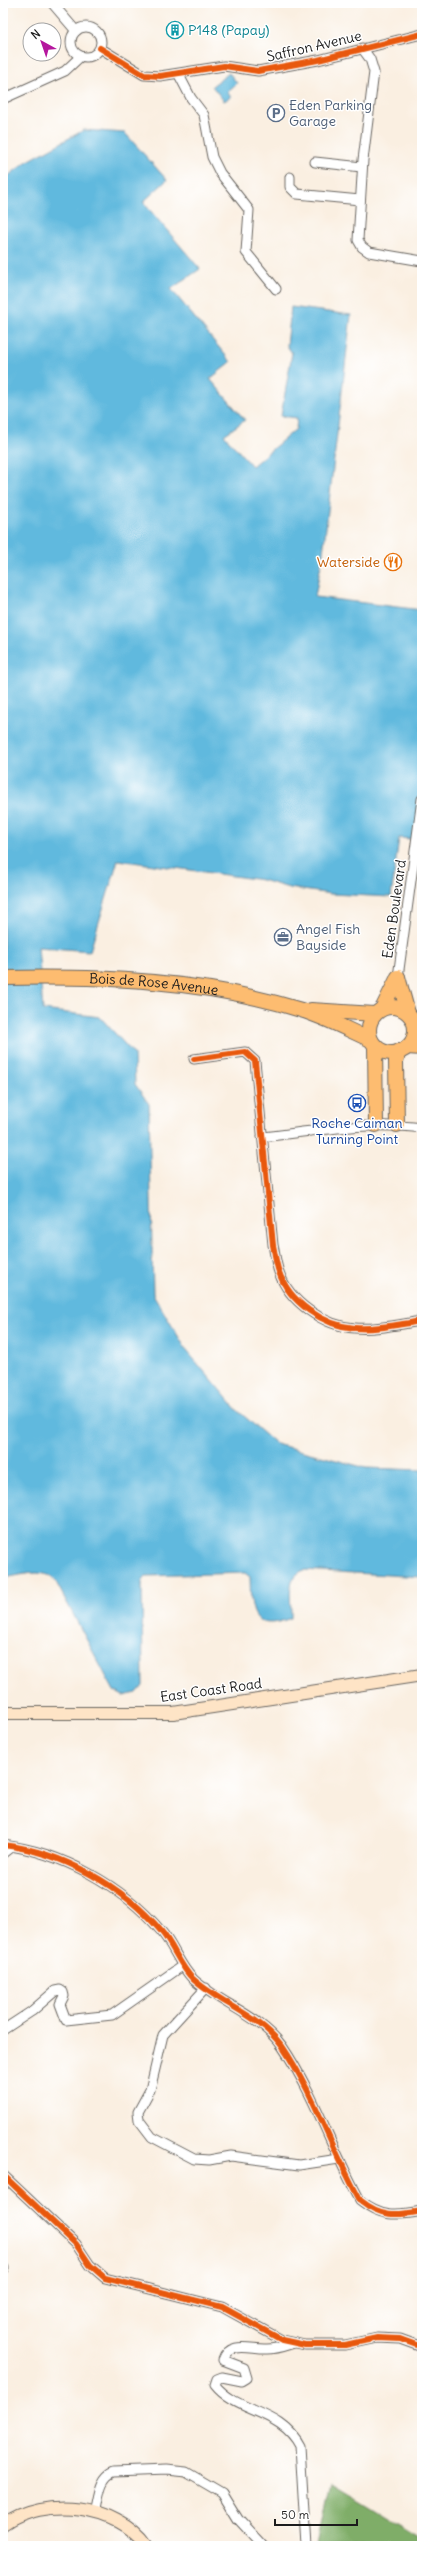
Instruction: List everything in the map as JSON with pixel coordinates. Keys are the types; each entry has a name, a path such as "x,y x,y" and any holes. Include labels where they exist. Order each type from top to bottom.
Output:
{"main road":[{"name":"Bois de Rose Avenue","path":"3,978 48,977 147,981 238,993 303,1010 373,1043"},
{"path":"376,1125 373,1043 369,1026 398,977"},
{"path":"397,1124 396,1061 414,1035 414,1020 398,977"},
{"path":"378,1012 398,1008 414,1020"},
{"name":"Bois de Rose Avenue","path":"303,1010 378,1012"},
{"path":"373,1043 386,1052 422,1048"},
{"name":"East Coast Road","path":"3,1713 173,1713 422,1675"},
{"path":"3,2525 24,2513 44,2507 95,2512 122,2523 136,2533 147,2546"}],"street":[{"path":"52,3 76,31"},
{"path":"3,99 65,71 81,56 94,55 100,48 100,38 95,30 85,27 76,31 71,43 74,51 81,56"},
{"name":"Saffron Avenue","path":"100,48 144,75 179,75 224,66 258,71 318,60 422,34"},
{"path":"362,48 370,59 374,72 362,167 357,234 358,240 362,247 369,252 422,261"},
{"path":"179,75 191,98 204,115 212,157 220,173 249,210 246,252 276,289"},
{"path":"315,162 362,167"},
{"path":"290,177 290,187 297,194 360,200"},
{"path":"404,257 422,258"},
{"name":"Eden Boulevard","path":"398,977 422,799"},
{"path":"194,1059 245,1052 250,1055 256,1067 273,1245 279,1273 292,1295 328,1323 354,1328 372,1328 422,1321"},
{"path":"262,1137 376,1125 397,1124 422,1128"},
{"path":"3,1854 8,1846 58,1859 114,1888 149,1917 163,1933 182,1966 206,1988 258,2023 281,2045 295,2068 360,2200 370,2208 396,2216 422,2211"},
{"path":"3,2030 32,2011 55,1991 60,1990 64,1992 60,2004 66,2020 112,2015 182,1966"},
{"path":"206,1988 163,2035 150,2090 138,2112 139,2120 152,2137 194,2158 210,2160 231,2156 299,2165 339,2159"},
{"path":"3,2175 76,2244 90,2265 105,2278 222,2307 282,2340 294,2343 305,2345 345,2345 377,2338 400,2339 422,2346"},
{"path":"294,2343 278,2349 264,2349 251,2346 230,2351 223,2360 244,2368 247,2378 242,2381 222,2377 217,2379 215,2385 227,2395 279,2422 300,2446 306,2546"},
{"path":"95,2512 103,2482 107,2475 114,2472 166,2470 186,2472 222,2493 238,2519 263,2546"}],"green space":[{"path":"330,2483 422,2539 422,2546 317,2546"}],"water":[{"path":"229,73 237,83 227,92 231,97 224,101 212,86"},
{"path":"84,130 125,133 167,180 143,202 200,269 171,289 231,362 210,379 245,420 224,435 252,466 296,429 297,418 281,416 292,353 287,346 291,307 351,315 323,553 315,597 422,610 422,840 399,838 391,897 331,894 289,888 262,880 118,860 90,951 38,947 43,1010 100,1017 134,1054 135,1084 149,1104 153,1294 187,1351 236,1409 276,1444 366,1468 422,1470 422,1577 304,1570 294,1578 291,1584 291,1618 278,1622 267,1623 260,1620 256,1616 251,1599 250,1577 245,1573 146,1576 142,1581 143,1686 137,1693 123,1696 114,1691 55,1580 50,1576 37,1573 3,1578 3,180 26,162"}],"cycle path":[{"path":"100,48 144,75 160,76 224,66 258,71 318,60 422,34"},
{"path":"194,1059 245,1052 255,1061 273,1245 279,1272 291,1293 299,1302 320,1317 331,1323 343,1326 372,1328 422,1321"},
{"path":"3,1845 25,1849 69,1863 110,1886 129,1900 146,1915 166,1937 184,1968 193,1979 215,1996 263,2026 282,2046 304,2083 340,2161 360,2200 375,2210 389,2214 404,2214 422,2211"},
{"path":"3,2175 76,2244 90,2265 105,2278 222,2307 282,2340 305,2345 345,2345 377,2338 400,2339 422,2347"}],"place":[{"name":"P148 (Papay)","path":"175,30"},
{"name":"Eden Parking Garage","path":"276,113"},
{"name":"Waterside","path":"393,562"},
{"name":"Angel Fish Bayside","path":"283,937"},
{"name":"Roche Caiman Turning Point","path":"357,1103"}]}
